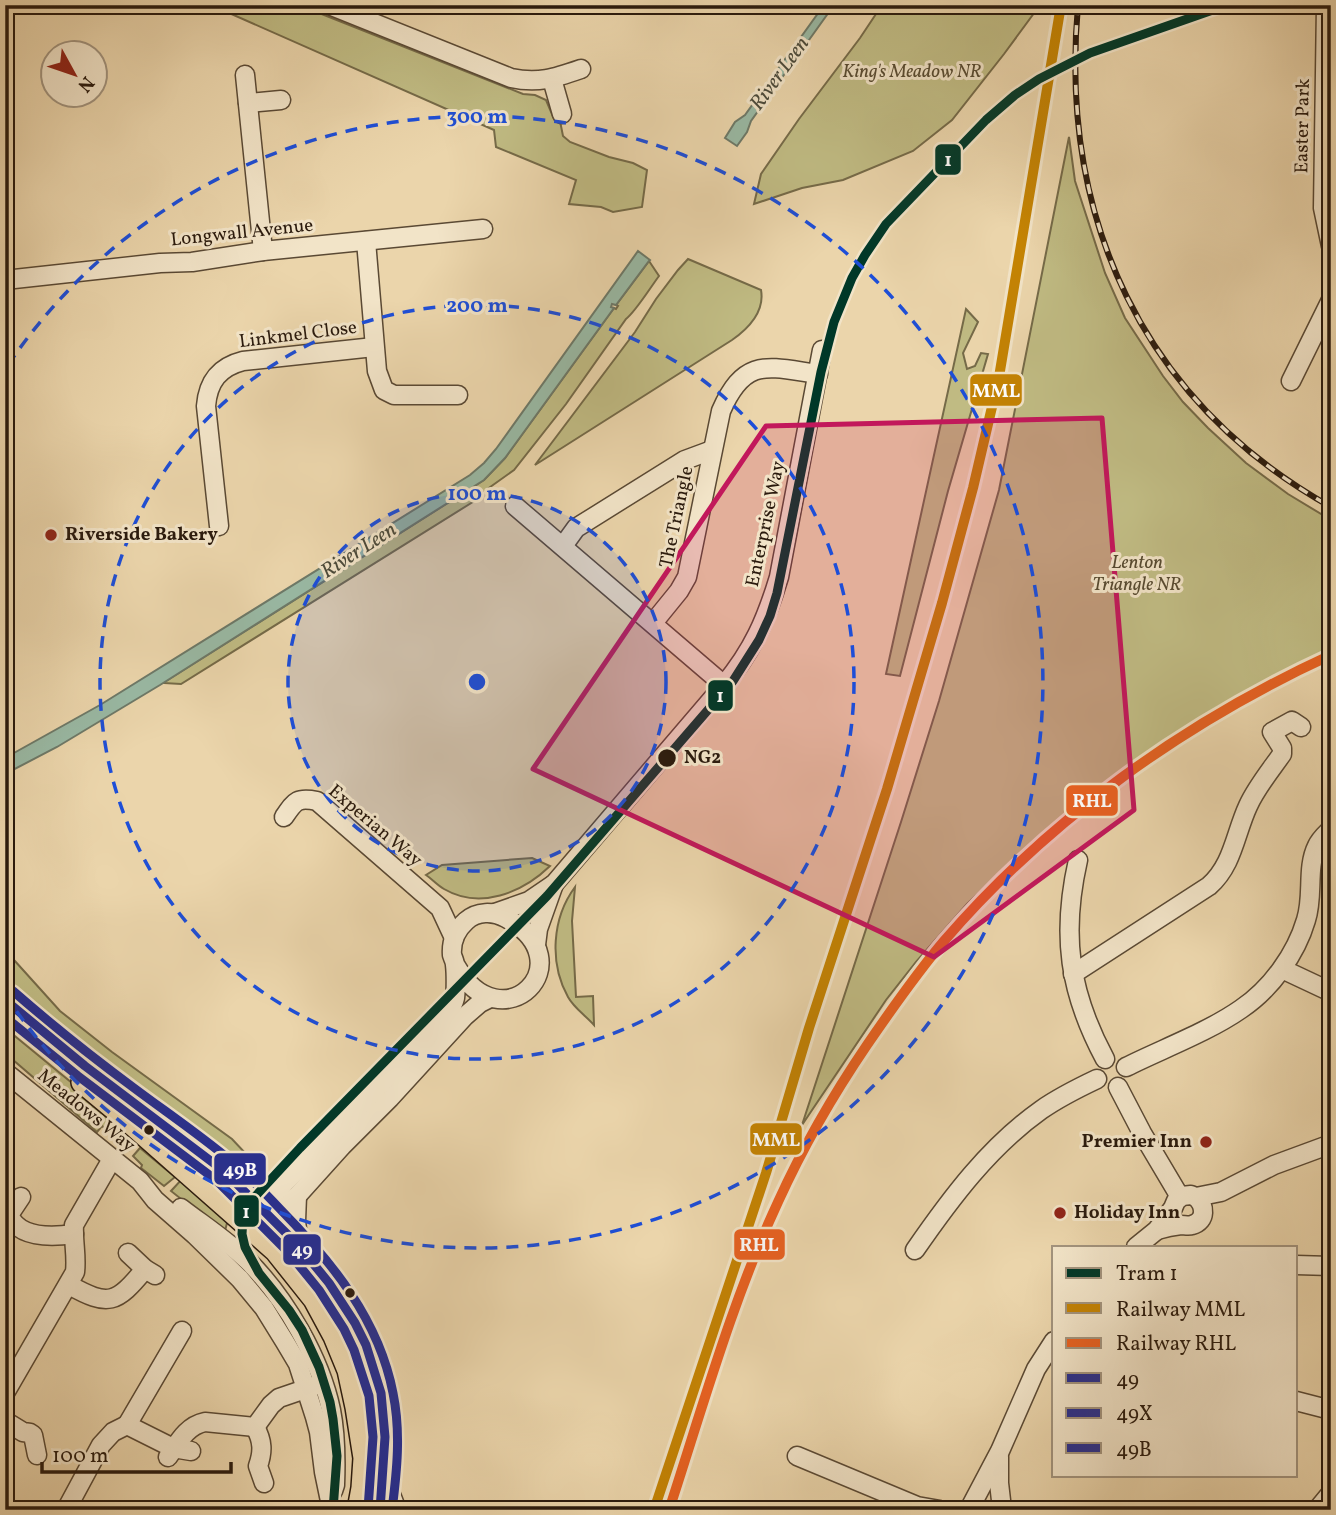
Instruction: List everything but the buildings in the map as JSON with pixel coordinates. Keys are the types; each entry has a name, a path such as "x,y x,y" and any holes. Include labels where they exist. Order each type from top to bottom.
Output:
{"main road":[{"path":"5,1000 64,1051 237,1183 299,1246 331,1284 349,1311 369,1355 381,1395 385,1448 383,1469 367,1508"},
{"path":"5,1018 124,1116 276,1250 315,1299 349,1370 363,1437 367,1508"}],"street":[{"path":"329,5 511,78 527,81 552,79 581,69"},
{"name":"Easter Park","path":"1326,5 1323,208 1331,246"},
{"path":"245,75 263,251"},
{"path":"552,79 562,114"},
{"path":"248,103 281,100"},
{"name":"Longwall Avenue","path":"5,280 483,229"},
{"name":"Linkmel Close","path":"366,241 374,347 377,371 384,390 394,395 458,395"},
{"path":"1291,382 1331,300"},
{"name":"Linkmel Close","path":"219,526 206,406 207,394 218,374 231,364 243,361 374,347"},
{"name":"Enterprise Way","path":"474,915 495,913 529,901 554,884 724,685 747,654 768,613 775,589 822,350"},
{"name":"The Triangle","path":"653,623 687,577 712,450 721,411 729,393 737,381 752,371 765,367 818,374"},
{"name":"The Triangle","path":"562,546 576,528 685,460 712,450"},
{"path":"515,506 724,685"},
{"path":"1073,974 1209,886 1217,878 1227,863 1250,803 1282,754 1282,748 1272,732 1292,721 1301,727"},
{"name":"Experian Way","path":"284,817 296,800 317,801 439,908 454,938"},
{"path":"1126,1067 1240,1010 1282,969 1307,917 1317,846 1331,829"},
{"path":"1078,860 1069,906 1073,974 1088,1023 1105,1059"},
{"name":"Enterprise Way","path":"244,1221 268,1213 298,1196 342,1146 480,1003 490,998 509,999 522,994 531,986 539,971 540,953 536,944 538,929 554,884"},
{"name":"Experian Way","path":"439,908 474,915"},
{"path":"495,913 518,926 536,944"},
{"path":"474,915 461,926 454,938 452,954 467,983 483,996 490,998"},
{"path":"276,1250 268,1213 269,1202 274,1194 442,1021 455,998 456,966"},
{"path":"1282,969 1331,992"},
{"path":"1114,1058 1126,1067 1127,1076 1118,1087 1106,1088 1097,1079 1097,1069 1105,1059 1114,1058"},
{"name":"Meadows Way","path":"5,1072 140,1181 155,1200 222,1261 264,1308 314,1385 330,1505"},
{"path":"915,1250 961,1187 1010,1135 1042,1110 1097,1079"},
{"path":"1118,1087 1188,1203 1202,1218 1196,1224 1157,1230"},
{"path":"1137,1246 1188,1203 1221,1192 1274,1165 1331,1144"},
{"path":"5,1393 75,1272 74,1225 112,1159"},
{"path":"237,1183 260,1190 288,1178"},
{"path":"21,1196 8,1221 32,1233 51,1236 74,1234"},
{"path":"298,1196 296,1221 299,1246"},
{"path":"1183,1225 1174,1216 1188,1203"},
{"path":"69,1285 98,1298 118,1297 150,1272 128,1253"},
{"path":"1298,1265 1331,1266"},
{"path":"71,1508 101,1445 113,1432 127,1425 182,1331"},
{"path":"969,1508 1000,1451 1036,1369 1052,1343"},
{"path":"256,1427 279,1398 314,1385"},
{"path":"1298,1402 1331,1410"},
{"path":"5,1421 33,1435 37,1455"},
{"path":"127,1425 177,1452 187,1431 197,1424 205,1422 256,1427"},
{"path":"256,1427 262,1448 257,1477"},
{"path":"1000,1451 999,1483 1002,1509"},
{"path":"797,1456 920,1508 940,1510"},
{"path":"383,1469 387,1488 399,1510"},
{"path":"1317,1510 1331,1493"},
{"path":"969,1508 985,1503 1002,1509"}],"highlighted area":[{"path":"1102,418 1134,810 934,957 533,769 766,426"}],"green space":[{"path":"211,5 299,5 523,94 546,100 554,119 560,121 563,136 570,142 647,170 642,207 613,212 601,207 569,204 576,180 496,147 494,130"},
{"name":"King's Meadow NR","path":"882,5 1040,5 952,120 913,151 843,180 802,188 754,204 761,174"},
{"name":"Lenton Triangle NR","path":"1069,137 1075,181 1105,273 1125,318 1163,376 1183,402 1246,463 1288,494 1331,520 1331,650 1219,706 1152,750 1104,783 1006,867 967,904 916,962 886,1000 802,1125 939,701 999,490"},
{"path":"688,259 761,290 761,305 754,319 732,340 535,465 635,332 656,299"},
{"path":"649,261 659,276 566,404 514,470 476,500 181,684 163,683 484,480 505,458"},
{"path":"966,309 978,322 963,353 967,369 975,366 981,353 988,354 948,491 900,676 886,674"},
{"path":"532,858 550,866 527,884 500,896 472,898 458,895 441,887 426,875 442,865"},
{"path":"575,887 572,921 576,997 593,996 594,1025 568,997 558,970 558,926 567,899"},
{"path":"5,950 60,1011 232,1139 248,1156 229,1154 209,1144 106,1065 72,1048 5,989"},
{"path":"5,1028 139,1138 129,1150 102,1126 97,1132 5,1053"},
{"path":"140,1148 175,1177 164,1186 141,1168 142,1165 133,1156"},
{"path":"182,1179 226,1215 225,1231 171,1191"}],"water":[{"name":"River Leen","path":"824,5 834,5 751,121 737,146 725,138 735,122 745,115"},
{"name":"River Leen","path":"638,251 650,260 616,305 612,304 611,307 614,308 505,458 484,480 160,685 57,747 5,774 5,758 100,705 470,475 496,449"}],"railway":[{"path":"1078,5 1076,83 1083,158 1100,229 1126,296 1163,358 1209,414 1265,464 1331,507"}],"tram line":[{"name":"1","path":"333,1510 337,1456 330,1402 319,1367 302,1330 259,1273 245,1247 243,1218 250,1202 547,896 733,681 759,640 777,593 821,372 834,322 852,278 886,224 986,120 1039,79 1090,53 1227,5"}],"rail line":[{"name":"MML","path":"654,1510 766,1173 809,1028 887,789 942,603 999,377 1061,5"},
{"name":"RHL","path":"669,1510 732,1316 778,1202 808,1141 842,1083 924,966 985,896 1028,854 1122,777 1224,711 1331,655"}],"transit line":[{"name":"49B","path":"13,991 88,1053 238,1167 300,1230 335,1272 351,1294 377,1341 393,1393 398,1437 392,1510"},
{"name":"49","path":"5,1000 85,1066 224,1171 298,1245 329,1283 366,1345 381,1393 385,1437 380,1510"},
{"name":"49X","path":"5,1017 216,1180 289,1253 319,1290 354,1350 369,1396 373,1437 368,1509"}],"place":[{"name":"Riverside Bakery","path":"51,535"},
{"name":"NG2","path":"667,758"},
{"name":"Premier Inn","path":"1206,1142"},
{"name":"Holiday Inn","path":"1060,1213"}]}
